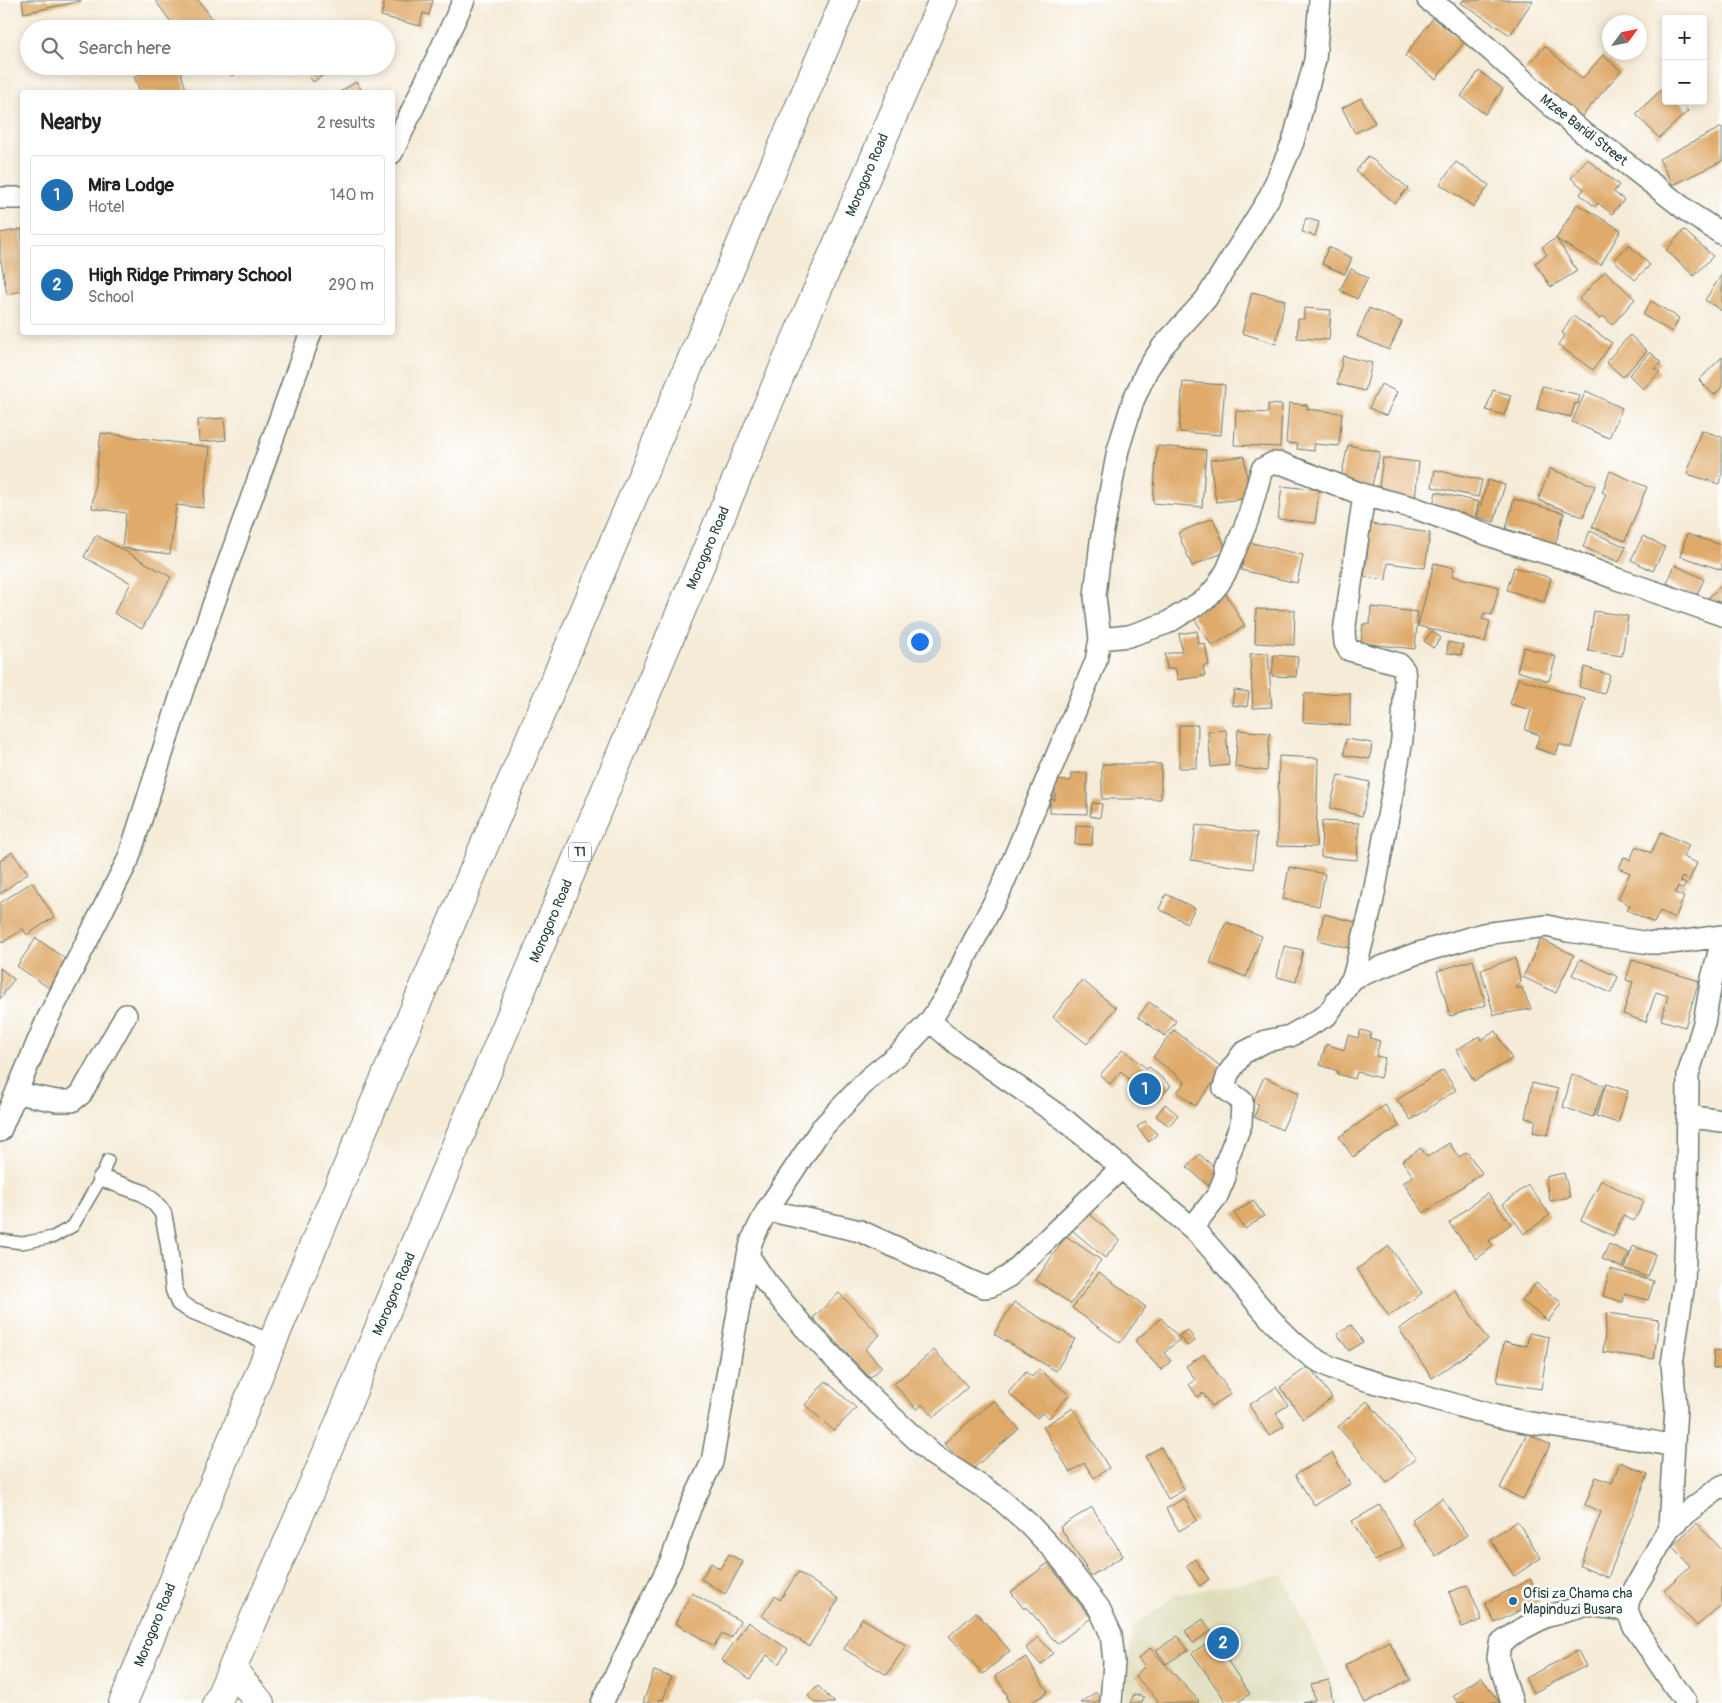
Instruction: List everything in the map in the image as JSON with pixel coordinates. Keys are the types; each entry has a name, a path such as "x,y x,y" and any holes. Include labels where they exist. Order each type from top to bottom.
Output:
{"highway":[{"name":"Morogoro Road","path":"123,1703 272,1343 845,0"},
{"name":"Morogoro Road","path":"217,1703 322,1464 774,390 942,0"},
{"path":"232,1669 260,1703"}],"street":[{"path":"395,147 464,0"},
{"path":"602,1703 671,1561 691,1506 712,1462 752,1240 767,1210 821,1129 868,1078 901,1052 930,1021 952,987 1001,889 1096,661 1100,639 1095,596 1101,541 1118,450 1133,401 1152,362 1163,346 1206,299 1269,198 1293,142 1315,60 1320,0"},
{"name":"Mzee Baridi Street","path":"1428,0 1448,13 1582,132 1613,153 1690,214 1722,234"},
{"path":"0,198 20,198"},
{"path":"0,1131 48,1020 128,860 182,692 310,335"},
{"path":"1100,639 1129,636 1167,623 1206,598 1218,585 1227,570 1248,519 1262,468 1273,463 1283,464 1364,495 1415,508 1505,541 1570,560 1617,579 1722,615"},
{"path":"1192,1228 1217,1196 1225,1177 1224,1167 1229,1152 1241,1124 1242,1101 1224,1088 1228,1074 1243,1053 1266,1040 1290,1036 1327,1015 1353,978 1372,904 1402,740 1405,680 1404,670 1398,664 1350,650 1345,643 1344,632 1364,495"},
{"path":"1353,978 1415,954 1452,943 1483,934 1522,928 1547,926 1568,931 1650,943 1671,943 1722,936"},
{"path":"1669,1528 1676,1407 1672,1364 1684,1283 1688,1206 1688,1075 1704,1023 1712,978 1722,941"},
{"path":"16,1093 57,1101 72,1101 81,1094 126,1014"},
{"path":"930,1021 958,1045 1065,1120 1192,1228 1281,1329 1305,1352 1318,1360 1376,1382 1494,1415 1575,1430 1637,1438 1674,1446"},
{"path":"1687,1116 1722,1121"},
{"path":"767,1210 860,1231 917,1256 973,1284 984,1287 991,1286 1010,1276 1122,1168"},
{"path":"101,1178 143,1193 163,1213 174,1290 179,1303 191,1310 272,1343"},
{"path":"748,1255 766,1282 804,1327 873,1399 933,1455 1004,1503 1029,1524 1059,1556 1099,1608 1111,1634 1114,1662 1111,1703"},
{"path":"1686,1703 1633,1625 1627,1610 1629,1599 1669,1528 1722,1486"},
{"path":"1512,1703 1498,1658 1500,1644 1518,1631 1545,1617 1588,1606 1627,1610"}],"lane":[{"path":"0,1240 22,1243 53,1237 73,1226 101,1178 108,1160"}],"shaded area":[{"path":"1283,1575 1341,1703 1123,1703 1133,1628 1175,1595"}],"building":[{"path":"22,0 81,0 81,1 24,13"},
{"path":"155,0 198,0 213,20 169,20"},
{"path":"385,0 433,0 429,15 423,13 420,26 381,16"},
{"path":"1463,0 1533,0 1510,35 1461,3"},
{"path":"1433,18 1464,42 1436,79 1405,56"},
{"path":"1545,46 1582,79 1602,56 1602,60 1609,60 1621,71 1580,118 1525,68"},
{"path":"1479,71 1503,89 1485,114 1461,96"},
{"path":"182,75 186,90 139,90 134,76"},
{"path":"309,75 324,75 313,82"},
{"path":"356,82 362,90 343,90"},
{"path":"1662,89 1662,105 1683,105 1688,111 1659,138 1636,114"},
{"path":"1361,98 1375,123 1355,133 1342,108"},
{"path":"1722,127 1722,161 1673,185 1659,159"},
{"path":"1368,156 1408,188 1395,203 1356,171"},
{"path":"1587,159 1619,185 1614,192 1624,200 1612,214 1598,203 1595,207 1580,194 1584,189 1571,178"},
{"path":"1456,162 1489,185 1474,207 1440,184"},
{"path":"1577,204 1621,230 1601,265 1556,239"},
{"path":"1306,218 1319,222 1315,236 1302,232"},
{"path":"20,229 20,291 7,294 0,262 0,233"},
{"path":"1684,230 1713,256 1694,276 1666,250"},
{"path":"1556,238 1577,271 1551,287 1535,263 1547,255 1542,247"},
{"path":"1629,245 1650,265 1635,280 1614,260"},
{"path":"1328,247 1352,258 1345,274 1322,264"},
{"path":"1351,269 1368,278 1357,299 1340,290"},
{"path":"1605,271 1635,299 1612,325 1603,316 1600,319 1579,299"},
{"path":"1722,274 1722,311 1705,300"},
{"path":"1252,292 1285,300 1276,344 1242,333"},
{"path":"1651,301 1679,318 1672,332 1643,315"},
{"path":"1304,308 1331,310 1329,340 1297,338 1298,319 1304,319"},
{"path":"1369,308 1402,322 1389,350 1357,336"},
{"path":"1573,316 1612,343 1593,370 1558,345 1565,335 1562,333"},
{"path":"1630,335 1647,351 1623,377 1606,362"},
{"path":"1650,352 1661,363 1655,368 1660,372 1643,389 1629,375"},
{"path":"1343,356 1372,363 1365,391 1337,384"},
{"path":"1722,357 1722,387 1714,395 1699,380"},
{"path":"1183,382 1225,385 1221,435 1179,432"},
{"path":"1381,384 1397,392 1386,416 1369,408"},
{"path":"1542,386 1580,395 1578,404 1575,403 1571,417 1537,409"},
{"path":"1493,390 1511,395 1504,415 1486,410"},
{"path":"1586,391 1622,408 1609,438 1572,422"},
{"path":"1289,403 1307,405 1307,409 1342,413 1339,446 1314,444 1314,451 1297,449 1298,444 1286,443"},
{"path":"1268,404 1282,405 1280,447 1234,445 1236,411 1268,413"},
{"path":"224,418 226,440 199,442 198,420"},
{"path":"1701,430 1722,437 1722,474 1719,484 1687,474"},
{"path":"101,433 210,447 203,508 176,505 170,554 122,548 126,513 92,508"},
{"path":"1348,445 1380,452 1370,494 1340,482"},
{"path":"1157,446 1206,450 1202,507 1153,503"},
{"path":"1244,456 1250,498 1216,502 1210,460"},
{"path":"1383,458 1419,462 1415,499 1378,494"},
{"path":"1550,469 1595,486 1583,517 1538,500"},
{"path":"1435,470 1482,480 1478,497 1432,487"},
{"path":"1610,471 1647,487 1625,541 1592,527 1606,494 1602,492"},
{"path":"1488,480 1505,485 1494,522 1477,517"},
{"path":"1282,486 1319,490 1315,523 1278,519"},
{"path":"1436,492 1479,502 1474,519 1432,509"},
{"path":"1514,499 1564,513 1554,549 1536,544 1537,538 1506,529"},
{"path":"1213,518 1227,551 1192,566 1178,533"},
{"path":"1371,524 1430,533 1425,568 1388,563 1386,580 1364,577"},
{"path":"1590,531 1626,547 1619,562 1583,547"},
{"path":"1687,534 1722,545 1722,570 1680,556"},
{"path":"96,535 171,577 142,629 114,613 131,583 84,557"},
{"path":"1643,536 1665,547 1653,571 1631,560"},
{"path":"1248,542 1303,555 1297,583 1241,570"},
{"path":"1434,563 1454,568 1452,576 1499,587 1492,615 1484,613 1482,619 1490,621 1485,642 1418,626"},
{"path":"1675,565 1704,579 1696,597 1667,583"},
{"path":"1514,567 1551,578 1544,602 1507,590"},
{"path":"1722,585 1722,603 1717,608 1708,598"},
{"path":"1226,594 1245,626 1212,646 1192,615"},
{"path":"1371,607 1418,612 1415,649 1361,643 1363,624 1370,624"},
{"path":"1256,609 1295,610 1294,645 1255,643"},
{"path":"1594,611 1628,616 1622,656 1588,651"},
{"path":"1197,631 1199,644 1205,643 1209,665 1203,666 1205,676 1178,680 1175,668 1167,669 1165,654 1182,651 1179,634"},
{"path":"1432,631 1441,638 1433,648 1424,641"},
{"path":"1448,642 1463,645 1461,655 1447,653"},
{"path":"1524,647 1556,657 1549,681 1517,671"},
{"path":"1268,653 1272,707 1253,708 1250,654"},
{"path":"1274,655 1298,657 1296,677 1272,676"},
{"path":"1585,667 1610,675 1604,694 1579,687"},
{"path":"1518,678 1585,699 1571,748 1559,744 1556,755 1535,748 1540,735 1525,730 1531,710 1510,704"},
{"path":"1234,690 1249,692 1247,707 1232,705"},
{"path":"1350,693 1350,725 1303,722 1304,694"},
{"path":"1179,725 1198,725 1197,768 1179,768"},
{"path":"1226,730 1229,765 1211,767 1208,731"},
{"path":"1238,730 1270,733 1267,771 1235,767"},
{"path":"1346,739 1372,743 1370,759 1344,755"},
{"path":"1279,756 1318,758 1316,847 1277,846"},
{"path":"1102,764 1161,764 1161,799 1102,799"},
{"path":"1071,773 1087,773 1087,814 1050,813 1050,799 1055,800 1055,780 1071,781"},
{"path":"1338,775 1370,782 1362,816 1330,808"},
{"path":"1092,803 1102,804 1100,818 1090,816"},
{"path":"1322,821 1359,823 1357,860 1321,857"},
{"path":"1076,825 1093,826 1092,845 1075,844"},
{"path":"1196,825 1257,833 1253,869 1191,860"},
{"path":"1661,832 1689,845 1683,857 1697,863 1689,881 1682,877 1680,881 1686,884 1683,889 1678,886 1675,893 1684,897 1675,918 1660,911 1654,923 1627,910 1630,905 1618,899 1630,873 1619,868 1624,857 1630,860 1636,846 1651,853"},
{"path":"12,852 28,873 0,894 0,861"},
{"path":"1289,867 1325,874 1319,906 1283,899"},
{"path":"32,882 54,917 27,935 23,929 2,943 0,940 0,903"},
{"path":"1166,894 1195,908 1187,923 1159,909"},
{"path":"1324,914 1359,923 1352,949 1318,940"},
{"path":"1226,922 1262,936 1246,977 1210,963"},
{"path":"36,938 68,961 49,988 17,966"},
{"path":"1541,939 1574,955 1556,993 1523,977"},
{"path":"1284,946 1303,950 1296,982 1277,977"},
{"path":"1515,958 1521,982 1516,988 1522,988 1531,1009 1494,1015 1481,970"},
{"path":"1580,959 1618,977 1611,993 1572,975"},
{"path":"1473,960 1486,1005 1450,1016 1437,971"},
{"path":"1632,960 1699,981 1685,1027 1661,1020 1668,996 1656,992 1646,1022 1623,1014 1633,982 1626,980"},
{"path":"0,968 14,979 0,999"},
{"path":"1082,980 1116,1008 1087,1044 1053,1017"},
{"path":"1149,1002 1176,1021 1165,1036 1138,1017"},
{"path":"1174,1030 1224,1069 1195,1106 1177,1092 1185,1082 1153,1057"},
{"path":"1361,1030 1371,1033 1370,1038 1380,1041 1376,1056 1385,1058 1380,1078 1357,1072 1355,1079 1337,1074 1338,1071 1320,1065 1326,1044 1344,1050 1348,1035 1358,1038"},
{"path":"1496,1031 1512,1059 1474,1081 1456,1050 1479,1036 1481,1040"},
{"path":"1123,1049 1147,1069 1149,1067 1171,1086 1157,1101 1121,1071 1110,1084 1100,1075"},
{"path":"1443,1070 1456,1090 1411,1120 1397,1100"},
{"path":"1572,1074 1604,1086 1593,1117 1563,1107"},
{"path":"1264,1077 1299,1093 1282,1130 1254,1117 1259,1104 1253,1102"},
{"path":"1532,1083 1558,1089 1548,1135 1533,1132 1536,1120 1525,1118"},
{"path":"1606,1084 1628,1091 1618,1123 1596,1116"},
{"path":"1165,1104 1178,1115 1169,1126 1156,1116"},
{"path":"1385,1105 1399,1126 1353,1157 1339,1137"},
{"path":"1145,1121 1157,1134 1149,1142 1137,1127"},
{"path":"1449,1143 1459,1157 1467,1152 1482,1173 1424,1213 1403,1183 1413,1176 1402,1161 1421,1148 1427,1157"},
{"path":"1199,1154 1223,1175 1211,1188 1187,1167"},
{"path":"1564,1173 1570,1197 1550,1201 1545,1177"},
{"path":"1601,1180 1644,1202 1634,1221 1623,1216 1613,1236 1581,1220"},
{"path":"1528,1185 1550,1215 1524,1234 1503,1204"},
{"path":"1487,1193 1511,1224 1489,1241 1493,1246 1477,1259 1449,1223"},
{"path":"1253,1200 1264,1216 1245,1229 1234,1213"},
{"path":"1087,1212 1120,1240 1105,1258 1072,1230"},
{"path":"1066,1236 1101,1260 1071,1304 1036,1280"},
{"path":"1609,1244 1629,1253 1623,1268 1602,1259"},
{"path":"1389,1246 1422,1293 1389,1316 1357,1269"},
{"path":"1633,1246 1655,1254 1648,1277 1625,1269"},
{"path":"1610,1269 1654,1281 1648,1300 1625,1294 1623,1302 1603,1296"},
{"path":"1099,1272 1146,1307 1120,1343 1072,1308"},
{"path":"1536,1283 1562,1303 1548,1321 1522,1301"},
{"path":"1455,1290 1488,1340 1432,1378 1399,1329"},
{"path":"839,1293 880,1335 865,1349 882,1367 870,1378 813,1318"},
{"path":"1014,1302 1075,1339 1056,1371 994,1334"},
{"path":"1607,1313 1659,1320 1654,1359 1603,1352"},
{"path":"1161,1318 1180,1339 1164,1353 1171,1361 1161,1370 1135,1341"},
{"path":"1351,1325 1363,1342 1349,1351 1337,1334"},
{"path":"1188,1330 1195,1341 1187,1346 1179,1335"},
{"path":"1529,1333 1549,1337 1541,1389 1497,1382 1504,1342 1527,1346"},
{"path":"934,1350 968,1387 934,1417 922,1404 917,1410 894,1384"},
{"path":"1714,1350 1722,1351 1722,1369 1713,1368"},
{"path":"1204,1354 1231,1394 1212,1406 1203,1393 1197,1397 1189,1384 1195,1380 1186,1366"},
{"path":"1309,1366 1332,1398 1303,1419 1280,1387"},
{"path":"1039,1369 1069,1395 1049,1418 1042,1413 1037,1418 1008,1393 1026,1372 1032,1377"},
{"path":"826,1381 856,1408 834,1431 805,1405"},
{"path":"1276,1387 1288,1405 1276,1413 1284,1426 1269,1436 1249,1405"},
{"path":"994,1400 1019,1429 969,1472 944,1443"},
{"path":"1367,1401 1416,1458 1387,1483 1338,1427"},
{"path":"1073,1408 1109,1468 1094,1478 1084,1463 1070,1472 1043,1427"},
{"path":"1527,1433 1550,1445 1523,1499 1500,1488"},
{"path":"1161,1447 1184,1490 1168,1499 1145,1456"},
{"path":"1332,1453 1350,1484 1314,1505 1295,1475"},
{"path":"1620,1462 1648,1474 1608,1578 1580,1566 1601,1512 1585,1505 1596,1477 1612,1483"},
{"path":"1184,1498 1197,1520 1179,1531 1166,1509"},
{"path":"1442,1498 1467,1535 1436,1556 1411,1520"},
{"path":"1380,1505 1403,1546 1375,1561 1352,1521"},
{"path":"1092,1507 1123,1556 1091,1576 1060,1527"},
{"path":"1517,1521 1541,1558 1514,1576 1490,1539"},
{"path":"1697,1523 1722,1550 1722,1604 1697,1626 1664,1590 1690,1566 1672,1546"},
{"path":"729,1554 743,1562 725,1594 701,1579 711,1563 720,1569"},
{"path":"1195,1559 1209,1579 1200,1586 1186,1566"},
{"path":"1048,1563 1091,1618 1057,1644 1027,1607 1024,1609 1011,1592"},
{"path":"798,1572 839,1599 809,1646 762,1616 775,1596 780,1600"},
{"name":"Ofisi za Chama cha Mapinduzi Busara","path":"1530,1579 1541,1600 1495,1623 1485,1603"},
{"path":"1468,1585 1482,1620 1462,1627 1449,1592"},
{"path":"692,1593 740,1621 731,1638 722,1633 714,1646 675,1623"},
{"path":"976,1612 1010,1651 983,1674 949,1636"},
{"path":"862,1618 906,1645 887,1675 844,1649"},
{"path":"1203,1619 1211,1631 1193,1643 1185,1631"},
{"path":"748,1622 788,1649 779,1663 767,1655 750,1679 722,1660"},
{"path":"1178,1636 1188,1650 1166,1664 1156,1650"},
{"path":"1038,1637 1053,1653 1041,1665 1026,1648"},
{"path":"1213,1639 1250,1694 1237,1703 1227,1703 1192,1653"},
{"path":"1389,1641 1410,1680 1365,1703 1345,1665"},
{"path":"1150,1648 1199,1701 1197,1703 1155,1703 1158,1700 1135,1676 1145,1666 1138,1659"},
{"path":"1578,1651 1586,1666 1533,1693 1525,1678"},
{"path":"1026,1657 1048,1692 1030,1703 1010,1703 1006,1697 1008,1696 995,1676"},
{"path":"654,1671 671,1677 663,1700 660,1699 659,1703 643,1703"},
{"path":"1481,1677 1500,1703 1458,1703 1453,1696"},
{"path":"1329,1680 1333,1703 1303,1703 1315,1700 1311,1684"},
{"path":"818,1686 835,1703 815,1703 808,1696"},
{"path":"1096,1692 1101,1699 1096,1703 1081,1703"},
{"path":"1134,1694 1144,1697 1142,1703 1130,1703"}],"place":[{"name":"Mira Lodge","path":"1145,1089"},
{"name":"Ofisi za Chama cha Mapinduzi Busara","path":"1513,1601"},
{"name":"High Ridge Primary School","path":"1223,1643"}]}
